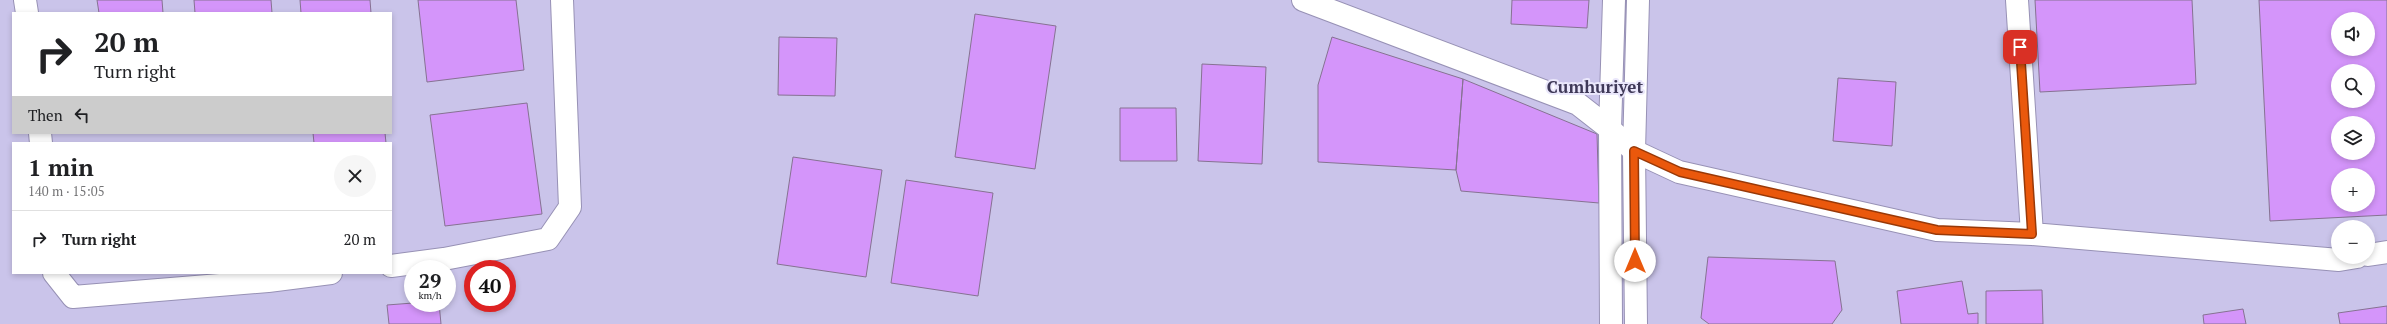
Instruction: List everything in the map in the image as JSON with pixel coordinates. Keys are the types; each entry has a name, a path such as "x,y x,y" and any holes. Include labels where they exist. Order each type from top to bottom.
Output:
{"street":[{"path":"26,0 27,12"},
{"path":"392,266 444,259 548,239 570,207 562,0"},
{"path":"1303,0 1578,104 1610,129 1634,151 1680,172 1937,230 2032,234 2331,259"},
{"path":"1611,324 1610,129 1614,0"},
{"path":"1636,324 1634,151 1638,0"},
{"path":"2017,0 2032,234"},
{"path":"2375,254 2387,252"},
{"path":"55,274 73,297 268,281 323,274"}],"building":[{"path":"97,0 162,0 163,12 99,12"},
{"path":"194,0 271,0 272,12 195,12"},
{"path":"300,0 370,0 371,12 301,12"},
{"path":"418,0 516,0 524,70 427,82"},
{"path":"1512,0 1589,0 1587,28 1511,24"},
{"path":"2035,0 2192,0 2196,84 2040,92"},
{"path":"2259,0 2387,0 2387,215 2270,221"},
{"path":"975,14 1056,26 1035,169 955,157"},
{"path":"779,37 837,38 835,96 778,95"},
{"path":"1332,37 1463,79 1456,170 1318,162 1318,85"},
{"path":"1202,64 1266,67 1262,164 1198,161"},
{"path":"1838,78 1896,82 1892,146 1833,141"},
{"path":"1463,79 1597,134 1599,203 1461,191 1456,170"},
{"path":"527,103 542,214 445,226 430,115"},
{"path":"1120,108 1176,108 1177,161 1120,161"},
{"path":"313,134 385,134 386,142 314,142"},
{"path":"793,157 882,170 866,277 777,264"},
{"path":"906,180 993,193 978,296 891,283"},
{"path":"1708,257 1835,261 1842,310 1832,324 1709,324 1701,318"},
{"path":"1962,281 1968,314 1978,313 1978,324 1901,324 1897,291"},
{"path":"2042,290 2043,324 1986,324 1986,291"},
{"path":"404,304 404,312 440,312 441,324 389,324 387,305"},
{"path":"2387,306 2387,324 2340,324 2338,313"},
{"path":"2243,309 2246,324 2204,324 2203,315"}],"district":[{"name":"Cumhuriyet","path":"1595,86"}],"route":[{"path":"1635,261 1634,151 1680,172 1937,230 2032,234 2020,47"}]}
